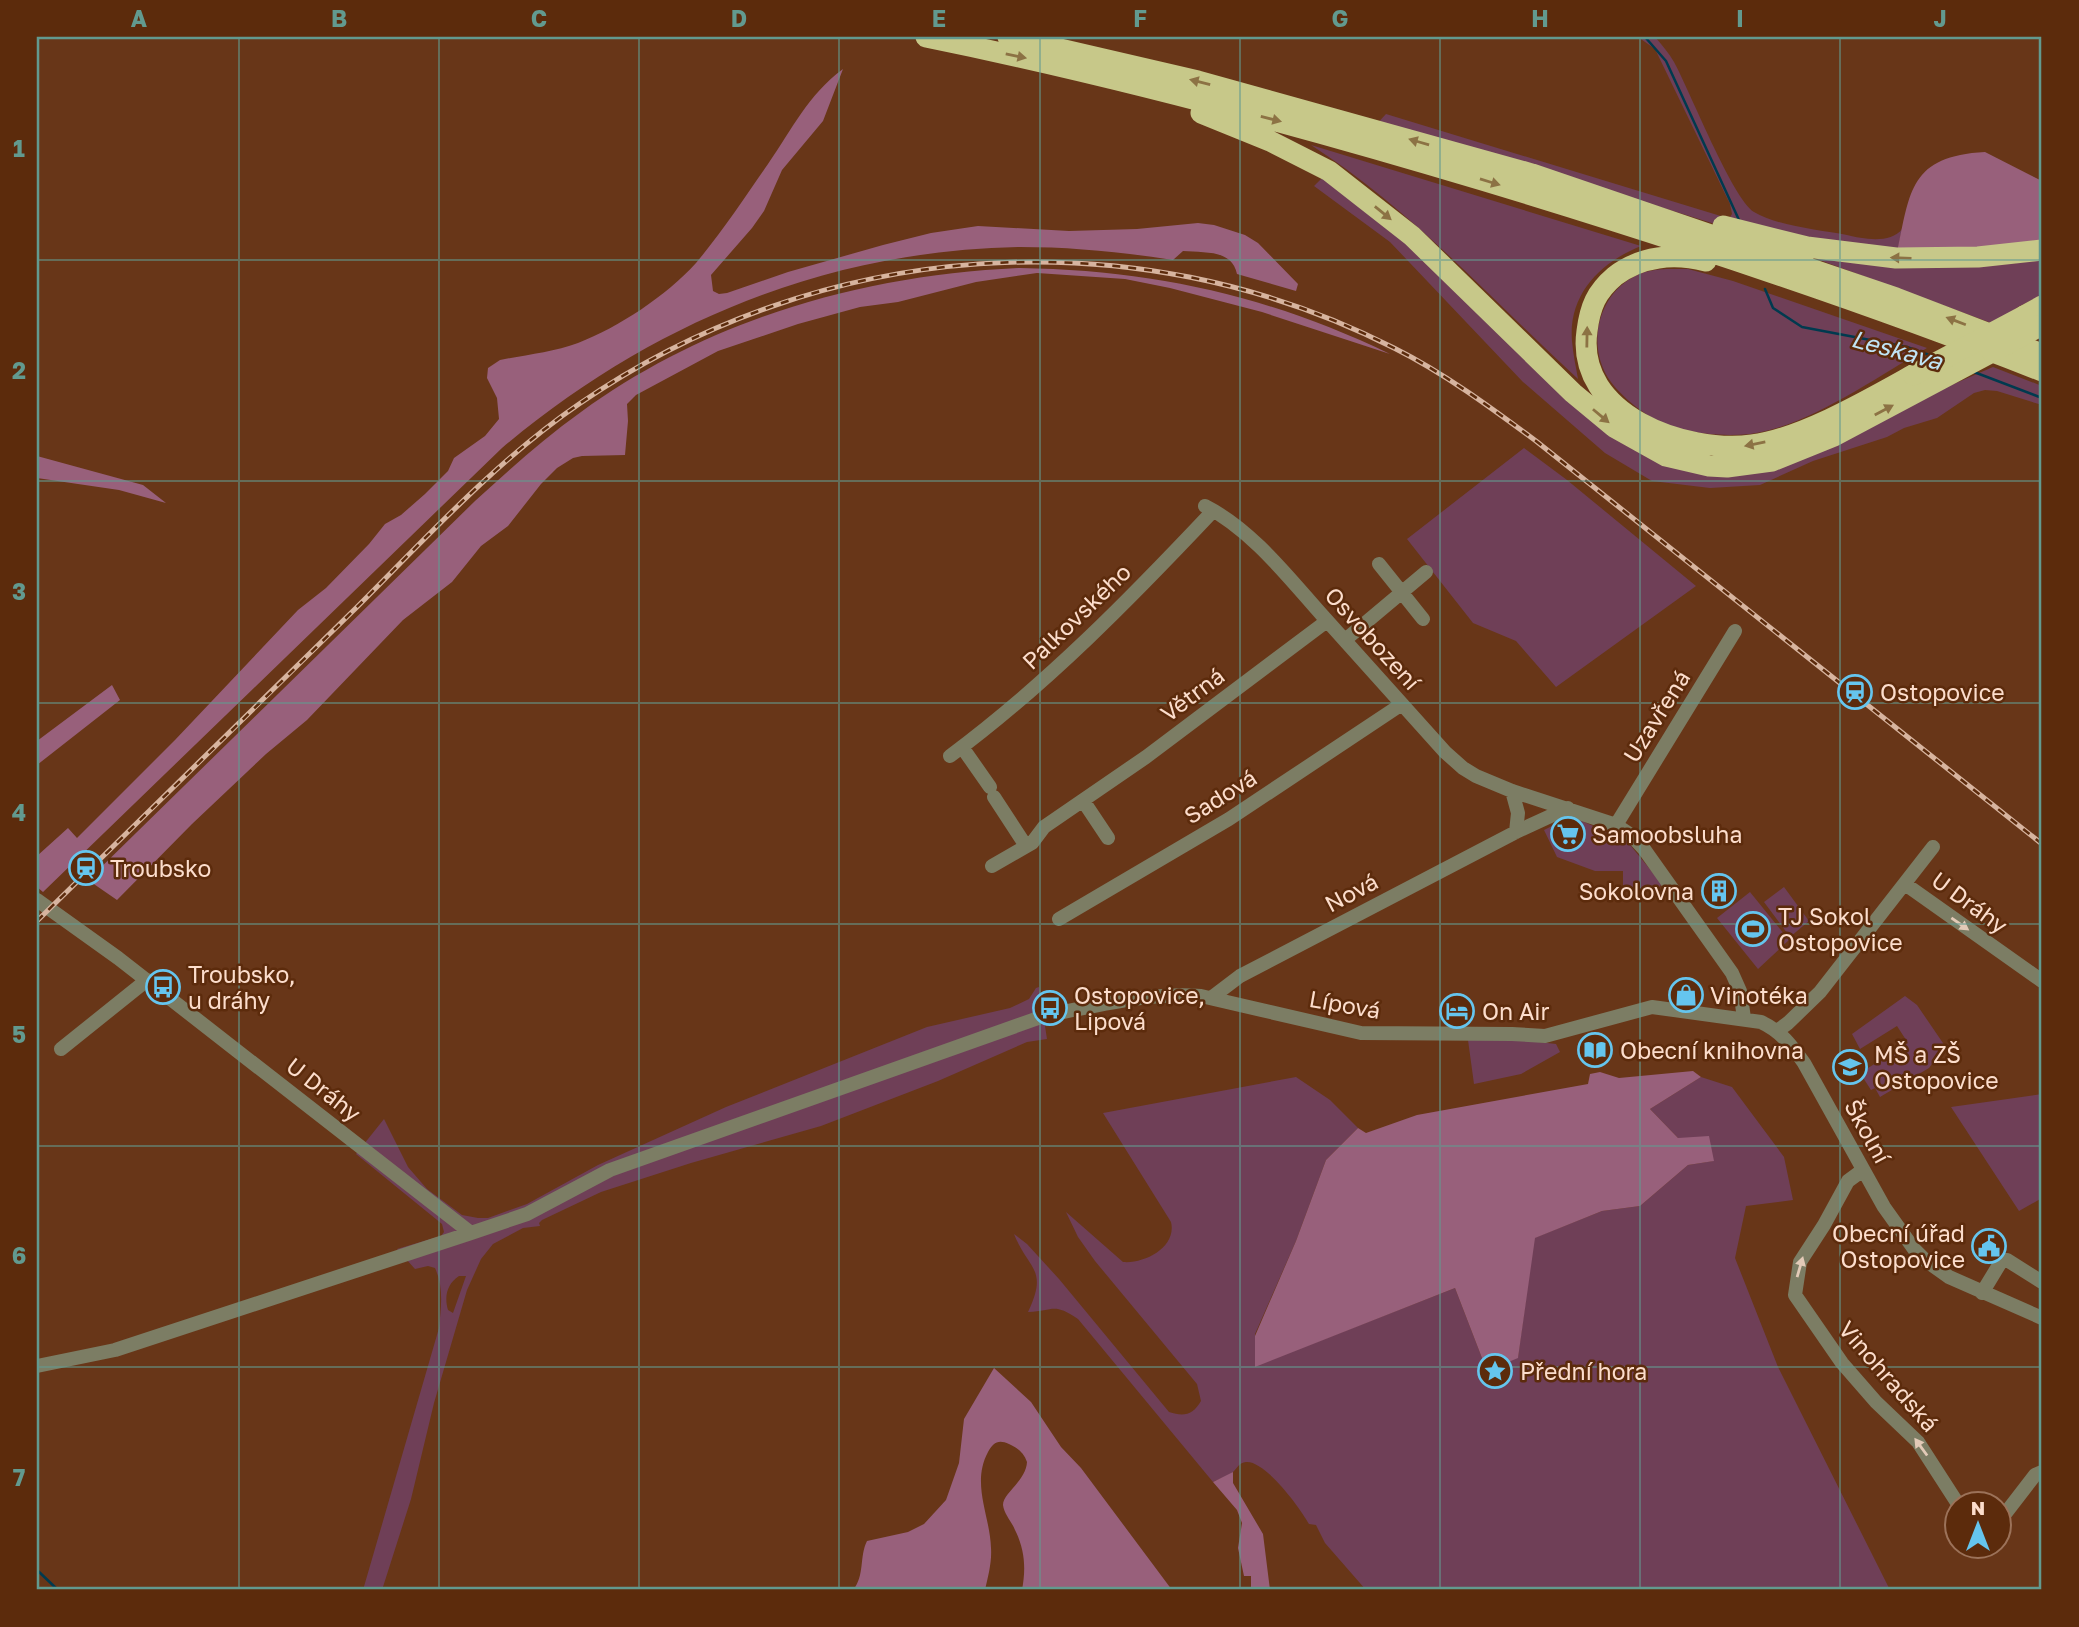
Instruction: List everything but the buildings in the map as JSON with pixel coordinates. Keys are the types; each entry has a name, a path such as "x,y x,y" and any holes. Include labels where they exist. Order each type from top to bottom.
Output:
{"highway":[{"path":"926,37 1063,66 1329,134 1626,223 1903,318 2042,371"},
{"path":"1008,37 1198,81 1532,174 1896,298 2042,354"},
{"path":"1063,66 1208,115 1270,141 1329,171 1412,236 1573,393 1614,427 1666,456 1709,466 1749,465 1772,461 1827,430 1913,375 2036,316"},
{"path":"1532,174 1602,189 1728,228 1849,254 1951,259 2042,250"},
{"path":"1773,273 1735,269 1689,257 1644,260 1628,266 1596,295 1589,312 1586,339 1590,365 1601,388 1641,425 1666,436 1693,444 1722,447 1755,445 1827,430 1934,383 2036,316"}],"street":[{"name":"Osvobození","path":"1209,508 1236,526 1266,555 1463,768 1516,795 1568,808 1616,825 1631,835 1644,849 1732,973 1740,991 1744,1018"},
{"name":"Palkovského","path":"1026,846 992,792 956,751 1061,665 1209,508"},
{"path":"1379,564 1423,619"},
{"path":"1345,640 1426,572"},
{"name":"Větrná","path":"992,866 1026,846 1044,827 1084,802 1327,621"},
{"name":"Uzavřená","path":"1616,825 1735,631"},
{"name":"Sadová","path":"1059,919 1229,819 1402,704"},
{"path":"1516,795 1520,828"},
{"path":"1084,802 1108,838"},
{"name":"Nová","path":"1211,998 1240,976 1520,828 1568,808"},
{"path":"1777,1031 1820,992 1933,847"},
{"name":"U Dráhy","path":"1905,884 2042,981"},
{"name":"U Dráhy","path":"43,904 147,981 471,1233"},
{"path":"61,1049 147,981"},
{"name":"Lípová","path":"37,1366 115,1350 527,1214 610,1170 1044,1016 1110,1003 1178,995 1211,998 1378,1035 1471,1033 1545,1037 1652,1007 1705,1013"},
{"name":"Školní","path":"1705,1013 1761,1021 1790,1043 1806,1066 1895,1225 1925,1260 1949,1277 1982,1293 2041,1311"},
{"name":"Vinohradská","path":"1863,1170 1848,1181 1800,1262 1795,1296 1842,1363 1876,1402 1919,1442 1949,1490"},
{"path":"1982,1293 2002,1259 2042,1282"},
{"path":"2012,1505 2035,1475 2042,1472"}],"shaded area":[{"path":"1638,37 1655,37 1670,55 1734,187 1754,212 1786,224 1869,239 1891,237 1902,229 1897,253 1728,228 1602,189 1372,129 1386,114 1730,217 1730,204 1655,49"},
{"path":"843,69 823,121 782,170 764,211 752,228 711,275 713,291 719,294 727,293 788,272 883,245 931,233 978,226 1069,231 1137,229 1198,223 1245,235 1258,243 1298,284 1296,291 1237,274 1229,260 1208,253 1183,251 1173,260 1058,248 948,251 878,262 810,279 743,302 679,331 618,365 559,404 502,448 43,892 37,887 37,856 68,828 77,838 175,740 298,610 326,588 385,524 401,515 425,494 448,471 454,458 485,436 499,419 497,398 487,378 488,368 500,360 559,349 594,336 641,309 671,287 696,263 715,239 810,101"},
{"path":"1311,145 1641,246 1613,261 1601,271 1590,282 1575,309 1572,346 1578,379 1417,227 1348,170"},
{"path":"1985,152 2042,181 2042,245 1897,253 1911,195 1928,169 1941,161 1960,155"},
{"path":"1329,171 1573,393 1690,462 1834,436 1993,367 2042,386 2042,405 1985,390 1974,393 1937,418 1813,461 1760,485 1710,488 1652,481 1605,453 1523,382 1390,242 1314,186"},
{"path":"1814,258 1871,265 1928,267 1985,266 2042,260 2042,295 2018,307 1994,324"},
{"path":"1020,268 1117,274 1210,290 1300,316 1390,354 1262,312 1170,288 1125,279 1037,273 976,282 898,302 860,307 798,324 718,351 636,395 627,404 625,455 582,456 557,468 508,526 481,546 452,582 403,620 307,720 266,754 192,824 117,900 88,880 475,501 553,433 630,379 735,327 846,292 961,272"},
{"path":"1688,269 1733,281 1927,348 1841,399 1795,422 1772,429 1750,434 1723,435 1670,426 1641,411 1614,386 1603,367 1598,351 1598,334 1607,303 1629,279 1650,271"},
{"path":"1524,448 1696,586 1556,687 1516,641 1473,623 1407,539"},
{"path":"37,456 143,485 166,503 119,490 37,478"},
{"path":"112,685 120,700 37,765 37,741"},
{"path":"1577,819 1626,840 1662,884 1657,889 1623,888 1623,871 1595,871 1557,857 1544,830 1558,823 1563,831 1571,827"},
{"path":"1784,887 1809,921 1790,937 1764,902"},
{"name":"TJ Sokol Ostopovice","path":"1750,892 1789,940 1758,969 1717,918"},
{"path":"1039,987 1047,1039 1027,1042 938,1081 821,1126 601,1192 542,1220 540,1226 523,1228 493,1244 481,1259 467,1290 434,1403 411,1499 382,1590 363,1590 439,1328 441,1305 440,1283 435,1268 428,1266 415,1269 397,1249 441,1236 444,1232 442,1224 356,1154 384,1119 408,1167 427,1189 462,1215 488,1218 527,1204 598,1165 726,1107 927,1027 1010,1008 1029,999","holes":["466,1276 453,1313 448,1310 447,1291 455,1279"]},
{"path":"1905,996 1917,1005 1945,1046 1929,1068 1880,1097 1875,1088 1871,1090 1860,1073 1908,1043 1897,1026 1860,1049 1852,1034"},
{"path":"1512,1039 1556,1044 1560,1052 1521,1074 1474,1084 1468,1040"},
{"path":"1693,1071 1701,1077 1650,1109 1678,1138 1709,1136 1714,1161 1688,1165 1640,1206 1602,1211 1535,1238 1518,1358 1487,1371 1455,1288 1255,1367 1255,1336 1296,1241 1326,1160 1358,1128 1366,1133 1417,1115 1588,1084 1590,1074 1600,1072 1619,1078"},
{"path":"1296,1077 1330,1100 1358,1128 1326,1160 1296,1241 1255,1334 1255,1366 1455,1288 1487,1371 1518,1357 1534,1238 1602,1211 1640,1206 1688,1165 1713,1161 1678,1138 1650,1109 1701,1077 1732,1087 1784,1157 1793,1200 1746,1206 1735,1258 1778,1367 1890,1590 1366,1590 1325,1543 1316,1525 1309,1524 1290,1497 1263,1469 1254,1463 1246,1462 1213,1482 1078,1319 1058,1309 1028,1312 1037,1286 1036,1277 1014,1234 1027,1244 1059,1279 1169,1412 1191,1412 1201,1401 1197,1384 1095,1261 1078,1237 1066,1212 1123,1262 1141,1260 1158,1252 1169,1239 1171,1222 1103,1113"},
{"path":"2042,1094 2042,1198 2019,1211 1951,1107"},
{"path":"994,1368 1031,1402 1061,1447 1081,1468 1172,1590 1022,1590 1023,1552 1003,1505 1023,1475 1027,1462 1018,1449 1002,1442 994,1444 990,1449 981,1476 991,1548 985,1590 853,1590 859,1578 867,1541 908,1532 924,1524 946,1500 959,1463 964,1419"},
{"path":"1233,1472 1233,1483 1263,1534 1270,1590 1251,1590 1251,1576 1244,1576 1238,1548 1242,1523 1237,1510 1213,1482"}],"waterway":[{"name":"Leskava","path":"1645,37 1666,61 1739,220"},
{"name":"Leskava","path":"1765,289 1773,308 1802,327 1907,347 1932,356"},
{"name":"Leskava","path":"1974,372 2042,398"},
{"path":"37,1570 58,1590"}],"railway":[{"path":"37,921 463,501 519,450 579,404 673,348 771,307 874,278 979,264 1085,264 1190,277 1294,305 1413,358 1466,391 1536,441 2042,844"}],"place":[{"name":"Ostopovice","path":"1855,692"},
{"name":"Samoobsluha","path":"1568,834"},
{"name":"Troubsko","path":"86,868"},
{"name":"Sokolovna","path":"1719,891"},
{"name":"TJ Sokol Ostopovice","path":"1753,929"},
{"name":"Troubsko, u dráhy","path":"163,987"},
{"name":"Vinotéka","path":"1686,995"},
{"name":"Ostopovice, Lipová","path":"1050,1008"},
{"name":"On Air","path":"1457,1011"},
{"name":"Obecní knihovna","path":"1595,1050"},
{"name":"MŠ a ZŠ Ostopovice","path":"1850,1067"},
{"name":"Obecní úřad Ostopovice","path":"1989,1246"},
{"name":"Přední hora","path":"1495,1371"}]}
